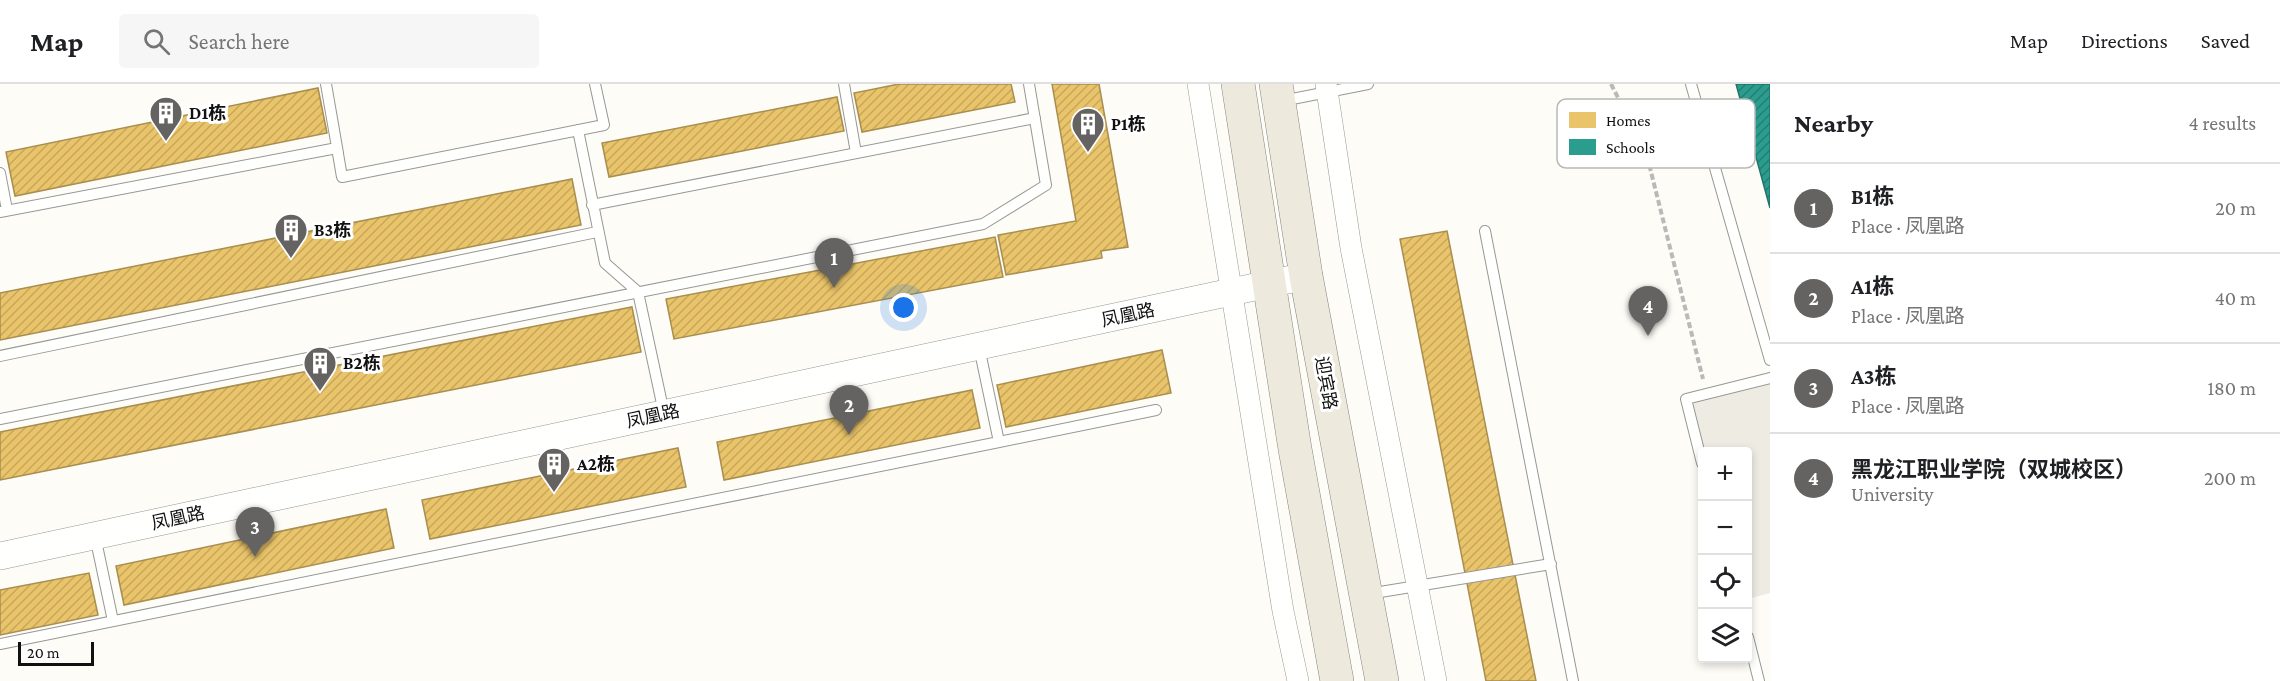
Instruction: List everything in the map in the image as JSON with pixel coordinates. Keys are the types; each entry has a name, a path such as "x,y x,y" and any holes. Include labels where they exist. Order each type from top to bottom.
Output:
{"main road":[{"path":"1238,84 1295,449 1337,681"},
{"name":"迎宾路","path":"1277,93 1306,276 1382,681"}],"street":[{"path":"1198,84 1283,611 1298,681"},
{"path":"1327,89 1351,248 1436,681"},
{"name":"凤凰路","path":"0,556 1306,276"}],"lane":[{"path":"326,84 342,177 604,125 595,84"},
{"path":"844,84 856,153"},
{"path":"0,419 983,224 1046,185 1029,84"},
{"path":"1277,93 1368,84"},
{"path":"1691,84 1695,99"},
{"path":"592,205 1035,118"},
{"path":"578,130 605,263 638,292 664,414"},
{"path":"0,173 4,211 337,148"},
{"path":"1715,168 1770,360"},
{"path":"1485,231 1573,681"},
{"path":"0,356 597,232"},
{"path":"978,346 999,442"},
{"path":"1698,447 1686,399 1770,378"},
{"path":"0,644 1156,410"},
{"path":"95,536 112,621"},
{"path":"1364,594 1551,564"},
{"path":"1752,653 1759,681"}],"path":[{"path":"1611,84 1619,99"},
{"path":"1650,168 1706,394"}],"shaded area":[{"path":"1770,378 1770,593 1752,598 1752,447 1700,447 1686,399"}],"building: Homes":[{"path":"899,84 1011,84 1015,102 862,132 854,93"},
{"name":"P1栋","path":"1052,84 1099,84 1128,247 1101,251 1102,258 1006,275 998,235 1076,221"},
{"name":"D1栋","path":"318,88 327,133 15,196 6,152"},
{"path":"837,97 844,131 609,177 602,143"},
{"name":"B3栋","path":"572,179 581,225 0,340 0,293"},
{"path":"1447,231 1536,681 1486,681 1400,239"},
{"path":"995,237 1003,277 674,339 666,299"},
{"name":"B2栋","path":"632,307 641,352 0,480 0,432"},
{"path":"1162,350 1171,393 1006,427 997,385"},
{"path":"972,390 980,428 724,480 717,442"},
{"name":"A2栋","path":"678,448 686,487 430,539 422,500"},
{"path":"386,509 394,548 124,605 116,566"},
{"path":"89,573 98,615 0,635 0,590"}],"building: Schools":[{"path":"1736,84 1770,84 1770,208 1755,153 1755,99 1740,99"}],"place":[{"name":"D1栋","path":"166,142"},
{"name":"P1栋","path":"1088,153"},
{"name":"B3栋","path":"291,259"},
{"name":"B1栋","path":"834,288"},
{"name":"黑龙江职业学院（双城校区）","path":"1648,336"},
{"name":"B2栋","path":"320,392"},
{"name":"A1栋","path":"849,435"},
{"name":"A2栋","path":"554,493"},
{"name":"A3栋","path":"255,557"}]}
